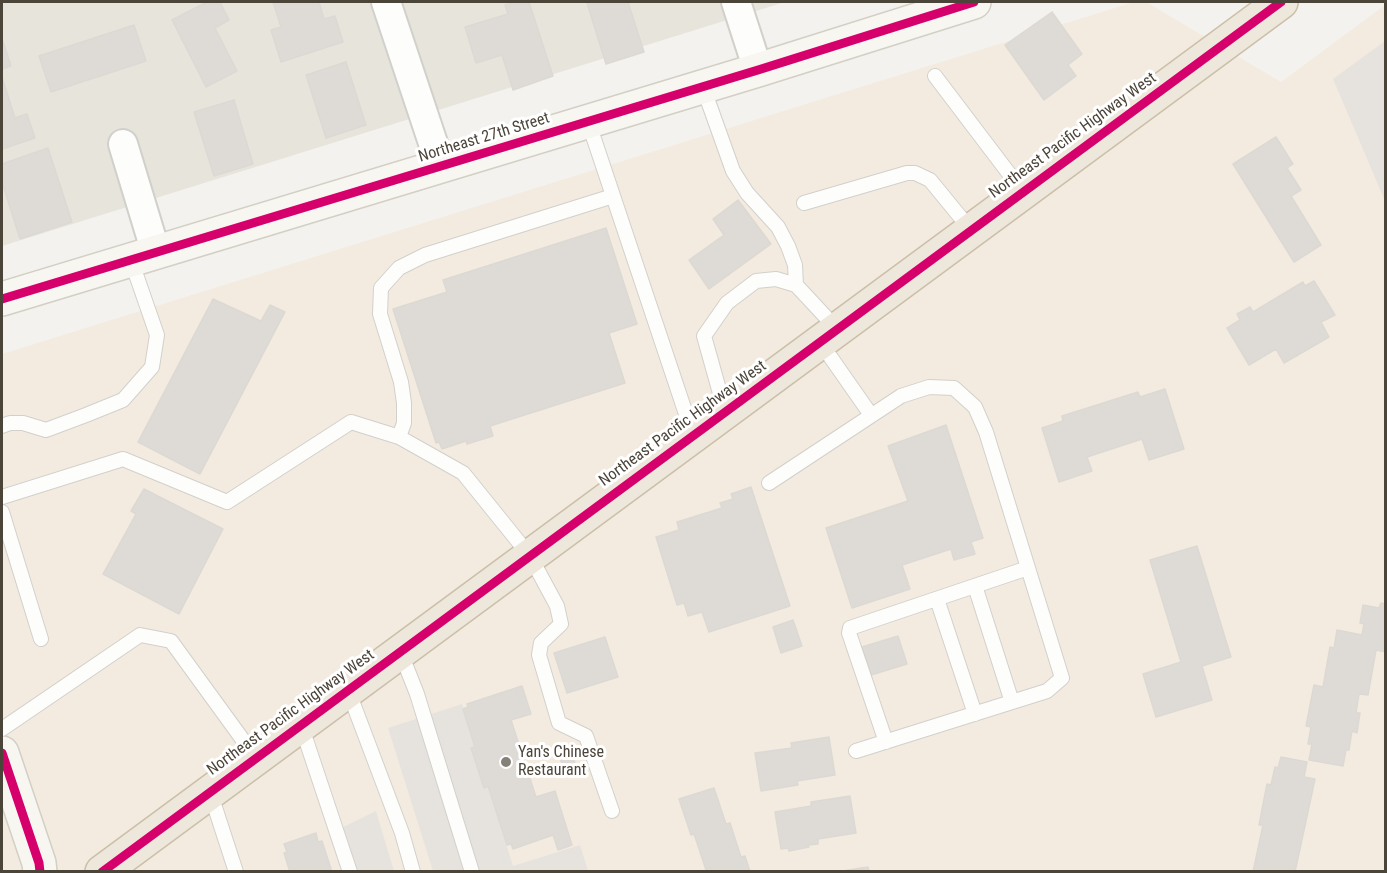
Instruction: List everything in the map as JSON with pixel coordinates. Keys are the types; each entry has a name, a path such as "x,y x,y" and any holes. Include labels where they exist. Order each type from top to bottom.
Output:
{"highway":[{"name":"Northeast Pacific Highway West","path":"109,869 301,724 1281,2"}],"street":[{"path":"386,2 441,166"},
{"path":"736,2 758,70"},
{"name":"Northeast 27th Street","path":"2,299 758,70 974,2"},
{"path":"123,144 143,257"},
{"path":"2,753 40,872"}],"lane":[{"path":"935,76 1023,192"},
{"path":"702,86 733,171 747,193 778,227 795,265 796,285 829,335 871,415"},
{"path":"588,121 693,435"},
{"path":"804,203 907,173 915,173 930,180 971,230"},
{"path":"399,437 404,423 404,403 401,382 380,314 381,288 399,268 425,255 613,196"},
{"path":"2,426 10,423 23,423 46,430 86,415 123,400 153,367 157,335 143,257"},
{"path":"725,411 704,336 727,303 756,281 777,279 796,285"},
{"path":"769,483 901,396 929,387 954,388 975,407 986,432 1062,678 1047,691 856,752"},
{"path":"2,497 123,459 227,502 351,422 399,437 463,473 530,556 557,606 561,624 541,644 539,655 559,723 586,736 612,812"},
{"path":"2,512 41,639"},
{"path":"886,742 849,633 850,628 1028,568"},
{"path":"975,586 1012,702"},
{"path":"937,599 975,714"},
{"path":"2,729 140,635 171,641 256,758"},
{"path":"400,651 417,694 471,872"},
{"path":"348,690 402,833 413,872"},
{"path":"301,724 350,872"},
{"path":"210,792 236,872"}],"shaded area":[{"path":"2,2 785,2 2,246"},
{"path":"1134,2 1146,2 1281,82 1385,5 1385,871 2,872 2,354"},
{"path":"1385,41 1385,201 1333,79"},
{"path":"462,704 513,866 580,845 588,871 433,871 388,728"},
{"path":"376,811 394,871 342,871 329,834"}],"building":[{"path":"207,2 220,2 229,20 215,28 237,71 206,87 172,20"},
{"path":"273,2 319,2 324,19 335,16 343,42 281,62 271,30 281,27"},
{"path":"529,2 553,76 513,90 502,55 476,63 465,27 508,14 505,5"},
{"path":"628,2 644,52 606,64 587,3"},
{"path":"1052,12 1082,54 1068,65 1076,76 1044,100 1005,45"},
{"path":"134,25 146,61 51,92 39,56"},
{"path":"2,42 11,66 2,69"},
{"path":"346,62 366,125 326,138 306,75"},
{"path":"2,77 15,118 27,114 35,138 2,149"},
{"path":"234,100 253,164 214,176 194,112"},
{"path":"1276,137 1293,164 1287,168 1301,190 1291,196 1321,245 1294,262 1233,164"},
{"path":"48,148 72,222 20,239 2,182 2,164"},
{"path":"738,200 771,244 709,289 689,260 724,235 713,219"},
{"path":"606,228 637,324 609,333 625,383 490,426 493,436 467,444 466,441 442,449 439,442 436,443 393,309 447,292 443,280"},
{"path":"1314,281 1335,315 1321,322 1329,337 1284,363 1276,349 1249,365 1227,328 1240,320 1237,314 1250,307 1253,312 1303,282 1305,286"},
{"path":"213,299 261,321 270,305 285,312 200,474 138,442"},
{"path":"1165,389 1184,449 1149,460 1142,439 1087,457 1092,471 1059,482 1042,428 1063,421 1062,416 1138,392 1140,397"},
{"path":"946,425 983,538 971,542 975,554 954,560 951,549 902,565 910,589 852,608 826,528 908,501 888,446"},
{"path":"751,487 790,606 709,632 702,612 688,616 684,603 677,605 656,537 679,530 677,522 722,508 720,503 733,499 731,494"},
{"path":"144,489 223,529 179,614 103,574 136,514 131,511"},
{"path":"1197,546 1231,657 1202,666 1212,700 1156,717 1143,674 1181,662 1150,560"},
{"path":"1381,603 1386,604 1386,652 1376,650 1368,695 1359,694 1356,713 1360,713 1357,733 1352,731 1349,750 1346,750 1343,766 1309,760 1312,744 1308,744 1311,727 1306,726 1314,685 1323,687 1330,647 1334,648 1337,630 1362,635 1364,624 1360,623 1363,605 1379,608"},
{"path":"793,620 802,646 781,653 773,627"},
{"path":"898,636 907,664 871,675 862,647"},
{"path":"605,637 618,677 567,693 554,653"},
{"path":"522,686 531,714 511,720 536,797 555,791 572,845 558,850 553,835 513,849 511,844 507,845 488,786 484,788 471,748 475,747 463,709 468,707 467,704"},
{"path":"829,737 835,775 797,781 798,785 761,791 755,753 792,748 791,743"},
{"path":"569,746 577,769 565,773 557,749"},
{"path":"1281,757 1307,762 1304,777 1315,779 1295,872 1253,872 1263,825 1259,825 1267,784 1271,785 1275,767 1278,768"},
{"path":"714,788 726,824 730,823 741,857 745,856 750,872 711,872 710,868 706,870 694,834 691,835 679,799"},
{"path":"850,796 856,833 818,839 818,844 808,845 809,847 789,851 788,848 781,849 775,812 811,806 811,802"},
{"path":"316,833 318,842 322,841 332,872 290,872 284,853 287,852 284,844"},
{"path":"868,867 869,872 836,872"}],"cycle path":[{"path":"2,299 758,70 974,2"},
{"path":"102,872 1281,2"},
{"path":"2,753 40,872"}],"place":[{"name":"Yan's Chinese Restaurant","path":"506,762"}]}
